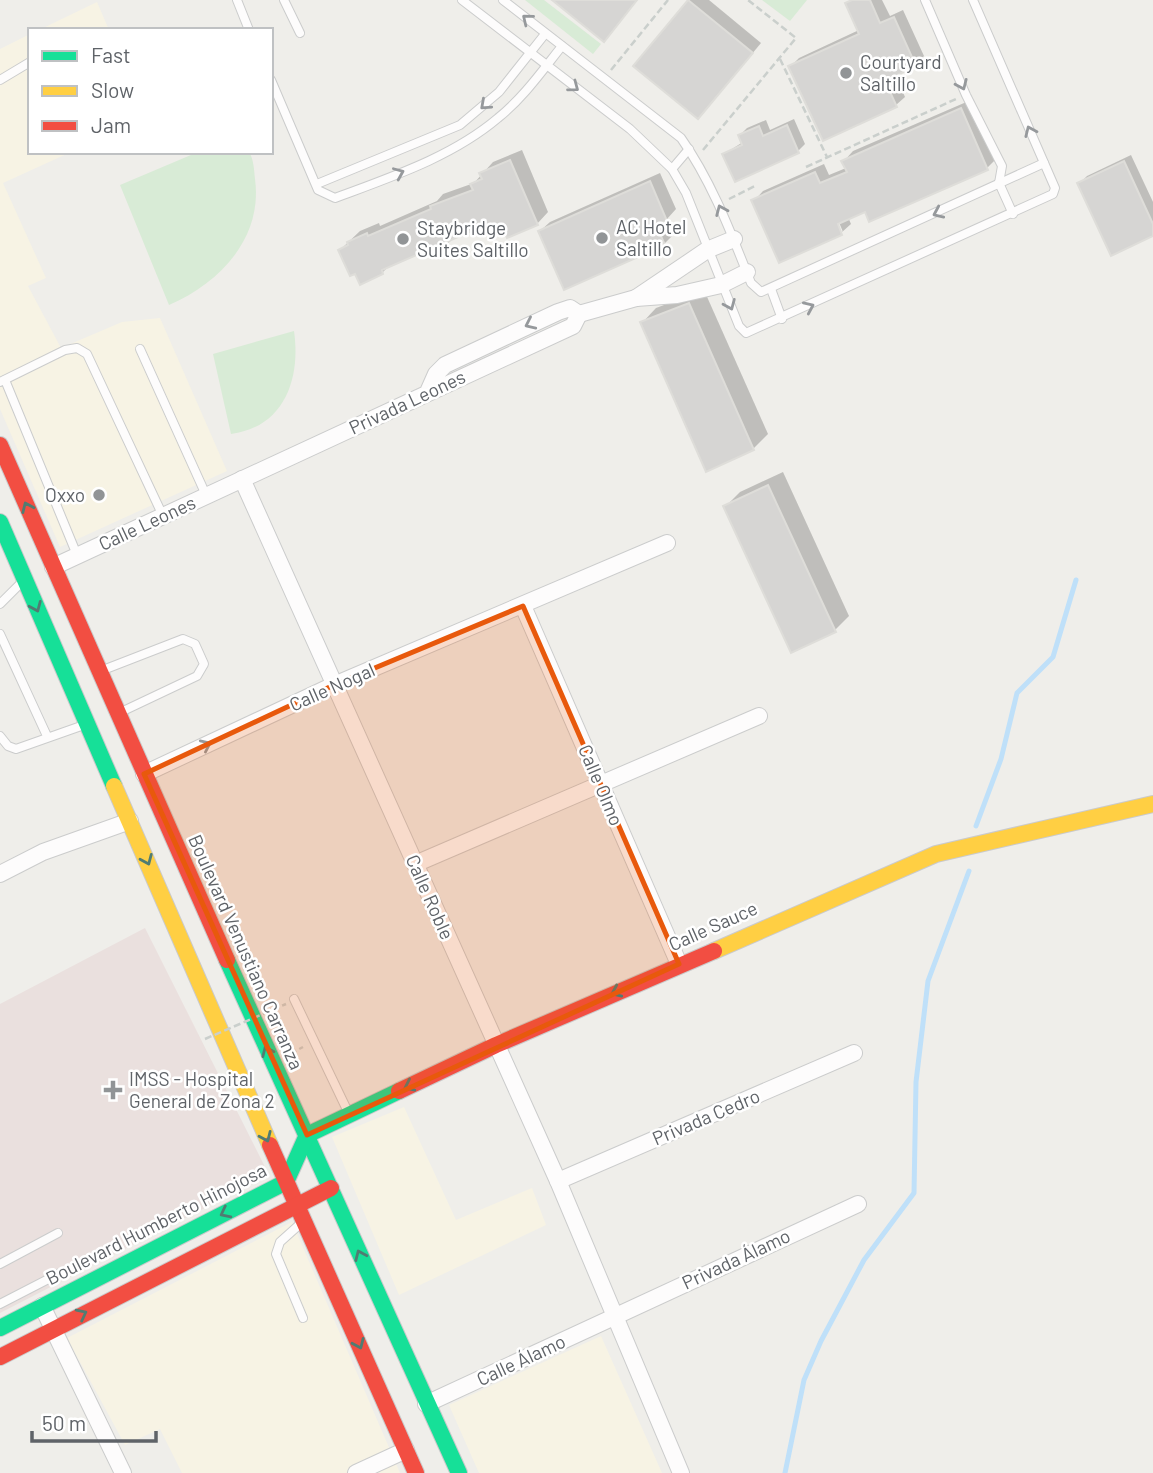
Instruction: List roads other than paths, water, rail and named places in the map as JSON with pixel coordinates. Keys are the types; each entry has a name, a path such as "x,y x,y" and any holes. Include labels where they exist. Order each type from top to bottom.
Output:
{"main road":[{"name":"Boulevard Venustiano Carranza","path":"0,445 272,1063 459,1473"},
{"path":"0,522 416,1473"},
{"name":"Calle Sauce","path":"307,1135 496,1045 936,854 1055,824 1153,804"},
{"name":"Boulevard Humberto Hinojosa","path":"0,1328 286,1181 307,1135"},
{"path":"0,1357 331,1188"},
{"path":"188,1231 200,1255"}],"street":[{"path":"636,298 707,250 734,239"},
{"path":"636,298 677,295 721,285 747,272"},
{"name":"Privada Leones","path":"242,480 576,320 636,298"},
{"name":"Calle Leones","path":"53,567 242,480"},
{"name":"Calle Roble","path":"242,480 558,1181 681,1473"},
{"name":"Calle Nogal","path":"144,774 334,685 667,543"},
{"name":"Calle Olmo","path":"523,606 679,964"},
{"path":"415,864 759,716"},
{"path":"0,874 43,852 130,821"},
{"name":"Privada Cedro","path":"558,1181 854,1053"},
{"name":"Privada Álamo","path":"615,1315 858,1204"},
{"path":"42,1306 122,1473"},
{"name":"Calle Álamo","path":"426,1404 615,1315"},
{"path":"356,1473 406,1450"}],"lane":[{"path":"237,0 248,28"},
{"path":"284,0 300,33"},
{"path":"462,0 530,55 630,129 672,169 686,193 738,326 746,333 1053,194 1055,188 973,0"},
{"path":"503,0 662,122 689,149 719,204 747,272 756,289 761,292 1044,163"},
{"path":"926,0 966,95 1002,166 999,183 1013,214"},
{"path":"317,184 460,125 499,92 545,34"},
{"path":"273,85 322,194 335,198 435,158 498,119 562,46"},
{"path":"0,80 28,63"},
{"path":"672,169 689,149"},
{"path":"771,289 782,319"},
{"path":"77,556 3,381 65,350 78,348 87,354 163,516"},
{"path":"140,349 206,495"},
{"path":"0,604 25,579"},
{"path":"0,634 47,736"},
{"path":"99,672 183,639 195,644 204,664 200,674 118,713"},
{"path":"0,736 8,746 16,749 87,724"},
{"path":"290,1002 349,1114"},
{"path":"303,1318 276,1254 280,1242 291,1229 305,1222"},
{"path":"0,1264 58,1233"},
{"path":"0,1304 62,1272"}],"waterway":[{"path":"976,826 1001,759 1017,693 1053,657 1076,580"},
{"path":"785,1473 804,1380 821,1341 864,1260 914,1193 916,1082 928,981 969,871"}],"place":[{"name":"Courtyard Saltillo","path":"846,73"},
{"name":"AC Hotel Saltillo","path":"602,238"},
{"name":"Staybridge Suites Saltillo","path":"403,239"},
{"name":"Oxxo","path":"99,495"},
{"name":"IMSS - Hospital General de Zona 2","path":"113,1090"}]}
